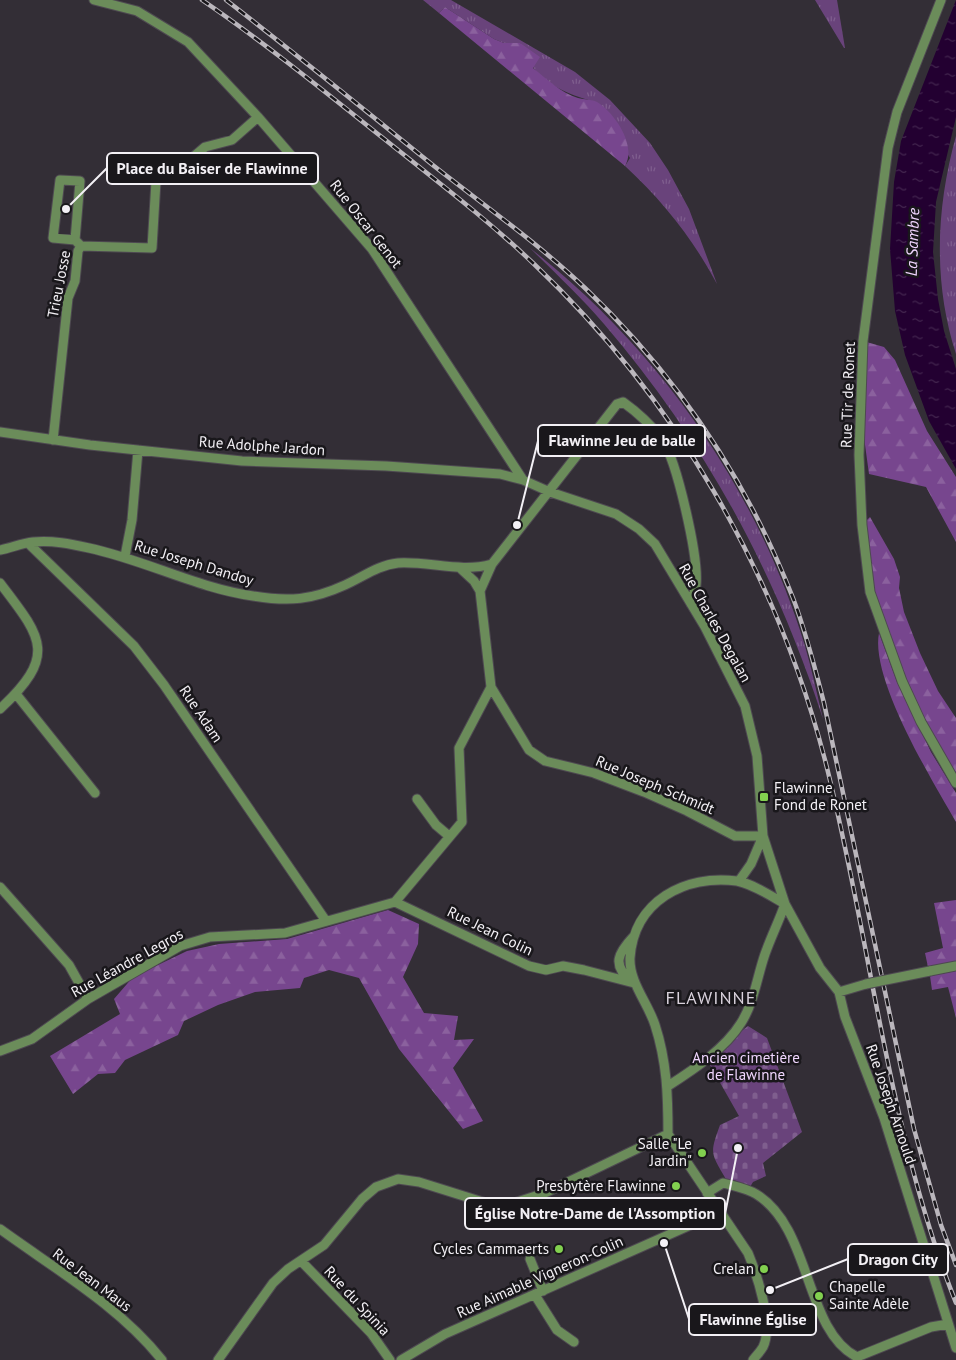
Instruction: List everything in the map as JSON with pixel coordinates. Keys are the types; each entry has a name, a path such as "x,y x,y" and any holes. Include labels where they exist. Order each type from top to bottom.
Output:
{"street":[{"name":"Rue Oscar Genot","path":"94,0 137,11 188,42 258,117 372,249 523,480"},
{"name":"Rue Tir de Ronet","path":"941,0 897,112 888,148 865,324 859,455 862,525 870,592 902,681 921,722 956,783"},
{"name":"Trieu Josse","path":"53,440 68,298 75,281 78,243 152,248 156,181 175,163 191,159 205,147 232,140 258,117"},
{"path":"60,180 80,181 78,243 53,238 60,180"},
{"path":"480,591 492,564 617,404 623,402 638,413 663,440 675,469 691,537 696,585 691,604"},
{"name":"Rue Adolphe Jardon","path":"0,432 53,440 242,461 386,466 500,474 523,480"},
{"path":"125,556 132,520 138,450"},
{"path":"523,480 550,492"},
{"name":"Rue Charles Degalan","path":"550,492 616,514 639,529 655,544 691,604 721,657 745,706 757,756 763,836 785,904"},
{"name":"Rue Joseph Dandoy","path":"0,550 28,543 66,543 125,556 206,584 251,596 292,601 322,595 376,568 398,563 460,568 492,564"},
{"name":"Rue Adam","path":"28,543 140,654 164,685 326,921"},
{"path":"460,568 474,581 480,591"},
{"path":"0,582 32,624 37,639 38,656 33,672 16,694 0,709"},
{"name":"Rue Joseph Schmidt","path":"480,591 491,687 529,750 546,761 594,773 644,792 687,811 735,836 763,836"},
{"path":"395,902 462,822 459,748 491,687"},
{"path":"16,694 95,793"},
{"path":"417,799 436,825 449,836"},
{"name":"Rue Charles Degalan","path":"739,881 750,864 763,836"},
{"path":"668,1086 706,1058 731,1036 742,1023 785,904 739,881 710,880 686,884 673,890 648,910 634,935 630,959 634,983 647,1005 664,1055 668,1086 668,1134 748,1253 765,1308 764,1346 754,1360"},
{"path":"0,887 69,964 88,999"},
{"name":"Rue Léandre Legros","path":"0,1051 32,1039 88,999 180,946 210,937 285,933 395,902"},
{"name":"Rue Jean Colin","path":"395,902 529,966 546,970 563,966 634,983"},
{"name":"Rue Joseph Arnould","path":"785,904 820,968 839,992 845,1017 884,1118 956,1348"},
{"path":"839,992 866,984 956,966"},
{"path":"218,1360 273,1284 288,1269 302,1262 324,1245 362,1199 376,1187 392,1180 418,1182 486,1203 514,1202 545,1193 668,1134"},
{"path":"707,1193 723,1183 758,1195 774,1210 793,1241 832,1336 854,1359 931,1327 948,1324"},
{"name":"Rue Aimable Vigneron-Colin","path":"402,1360 445,1334 720,1212"},
{"name":"Rue Jean Maus","path":"0,1229 115,1314 148,1342 162,1360"},
{"path":"530,1259 539,1293 557,1330 574,1342"},
{"name":"Rue du Spinia","path":"302,1262 371,1333 390,1360"}],"green space":[{"path":"423,0 451,0 575,72 610,100 650,143 668,170 689,209 717,284 708,267 676,221 625,166 630,158 596,102 570,94 545,80 531,64 520,43 504,43 494,39 445,7 439,13"},
{"path":"815,0 837,0 845,48 844,48"},
{"path":"445,7 494,39 504,43 520,43 540,57 533,68 554,85 572,96 595,101 604,107 617,122 626,140 628,158 625,166 439,13"},
{"path":"956,136 956,354 943,300 940,245 944,190"},
{"path":"530,248 577,288 621,331 661,377 698,426 731,478 760,532 785,588 805,646 823,719 783,611 733,510 705,462 674,415 604,324"},
{"path":"863,341 884,347 895,360 927,431 956,477 956,542 926,487 869,474 860,408"},
{"path":"870,517 894,559 900,577 899,588 904,612 920,653 938,691 956,718 956,783 921,722 870,592 862,525"},
{"path":"879,633 897,682 931,752 956,793 956,822 919,756 893,702 884,676 879,653"},
{"path":"956,900 956,962 928,967 925,953 943,948 934,903"},
{"path":"388,910 419,924 418,944 403,977 424,1013 458,1016 454,1040 474,1039 453,1068 483,1121 463,1129 399,1049 359,978 329,970 304,978 300,988 255,992 218,1005 184,1021 178,1035 125,1060 115,1073 98,1074 73,1094 50,1056 120,1014 114,999 133,977 187,951 219,944 287,939"},
{"path":"956,971 956,1018 948,987 932,990 930,976"},
{"name":"Ancien cimetière de Flawinne","path":"748,1026 767,1038 802,1132 763,1163 766,1176 753,1182 750,1187 734,1180 727,1181 713,1154 714,1142 720,1125 739,1116 706,1058"}],"water":[{"name":"La Sambre","path":"956,0 956,117 936,202 933,252 938,299 944,331 956,369 956,469 929,421 905,355 895,311 890,249 894,182 901,141"}],"railway":[{"path":"202,0 271,50 441,184 534,264 585,316 632,372 675,430 714,492 749,556 779,622 804,690 825,760 841,828 896,1102 932,1237 956,1303"},
{"path":"226,0 568,272 619,322 650,357 679,394 731,471 775,554 793,598 810,650 824,703 914,1129 941,1225 956,1265"}],"place":[{"name":"Place du Baiser de Flawinne","path":"66,209"},
{"name":"Flawinne Jeu de balle","path":"517,525"},
{"name":"Flawinne Fond de Ronet","path":"764,797"},
{"name":"Église Notre-Dame de l'Assomption","path":"738,1148"},
{"name":"Salle \"Le Jardin\"","path":"702,1153"},
{"name":"Presbytère Flawinne","path":"676,1186"},
{"name":"Flawinne Église","path":"664,1243"},
{"name":"Cycles Cammaerts","path":"559,1249"},
{"name":"Crelan","path":"764,1269"},
{"name":"Dragon City","path":"770,1290"},
{"name":"Chapelle Sainte Adèle","path":"819,1296"}],"district":[{"name":"FLAWINNE","path":"711,998"}]}
